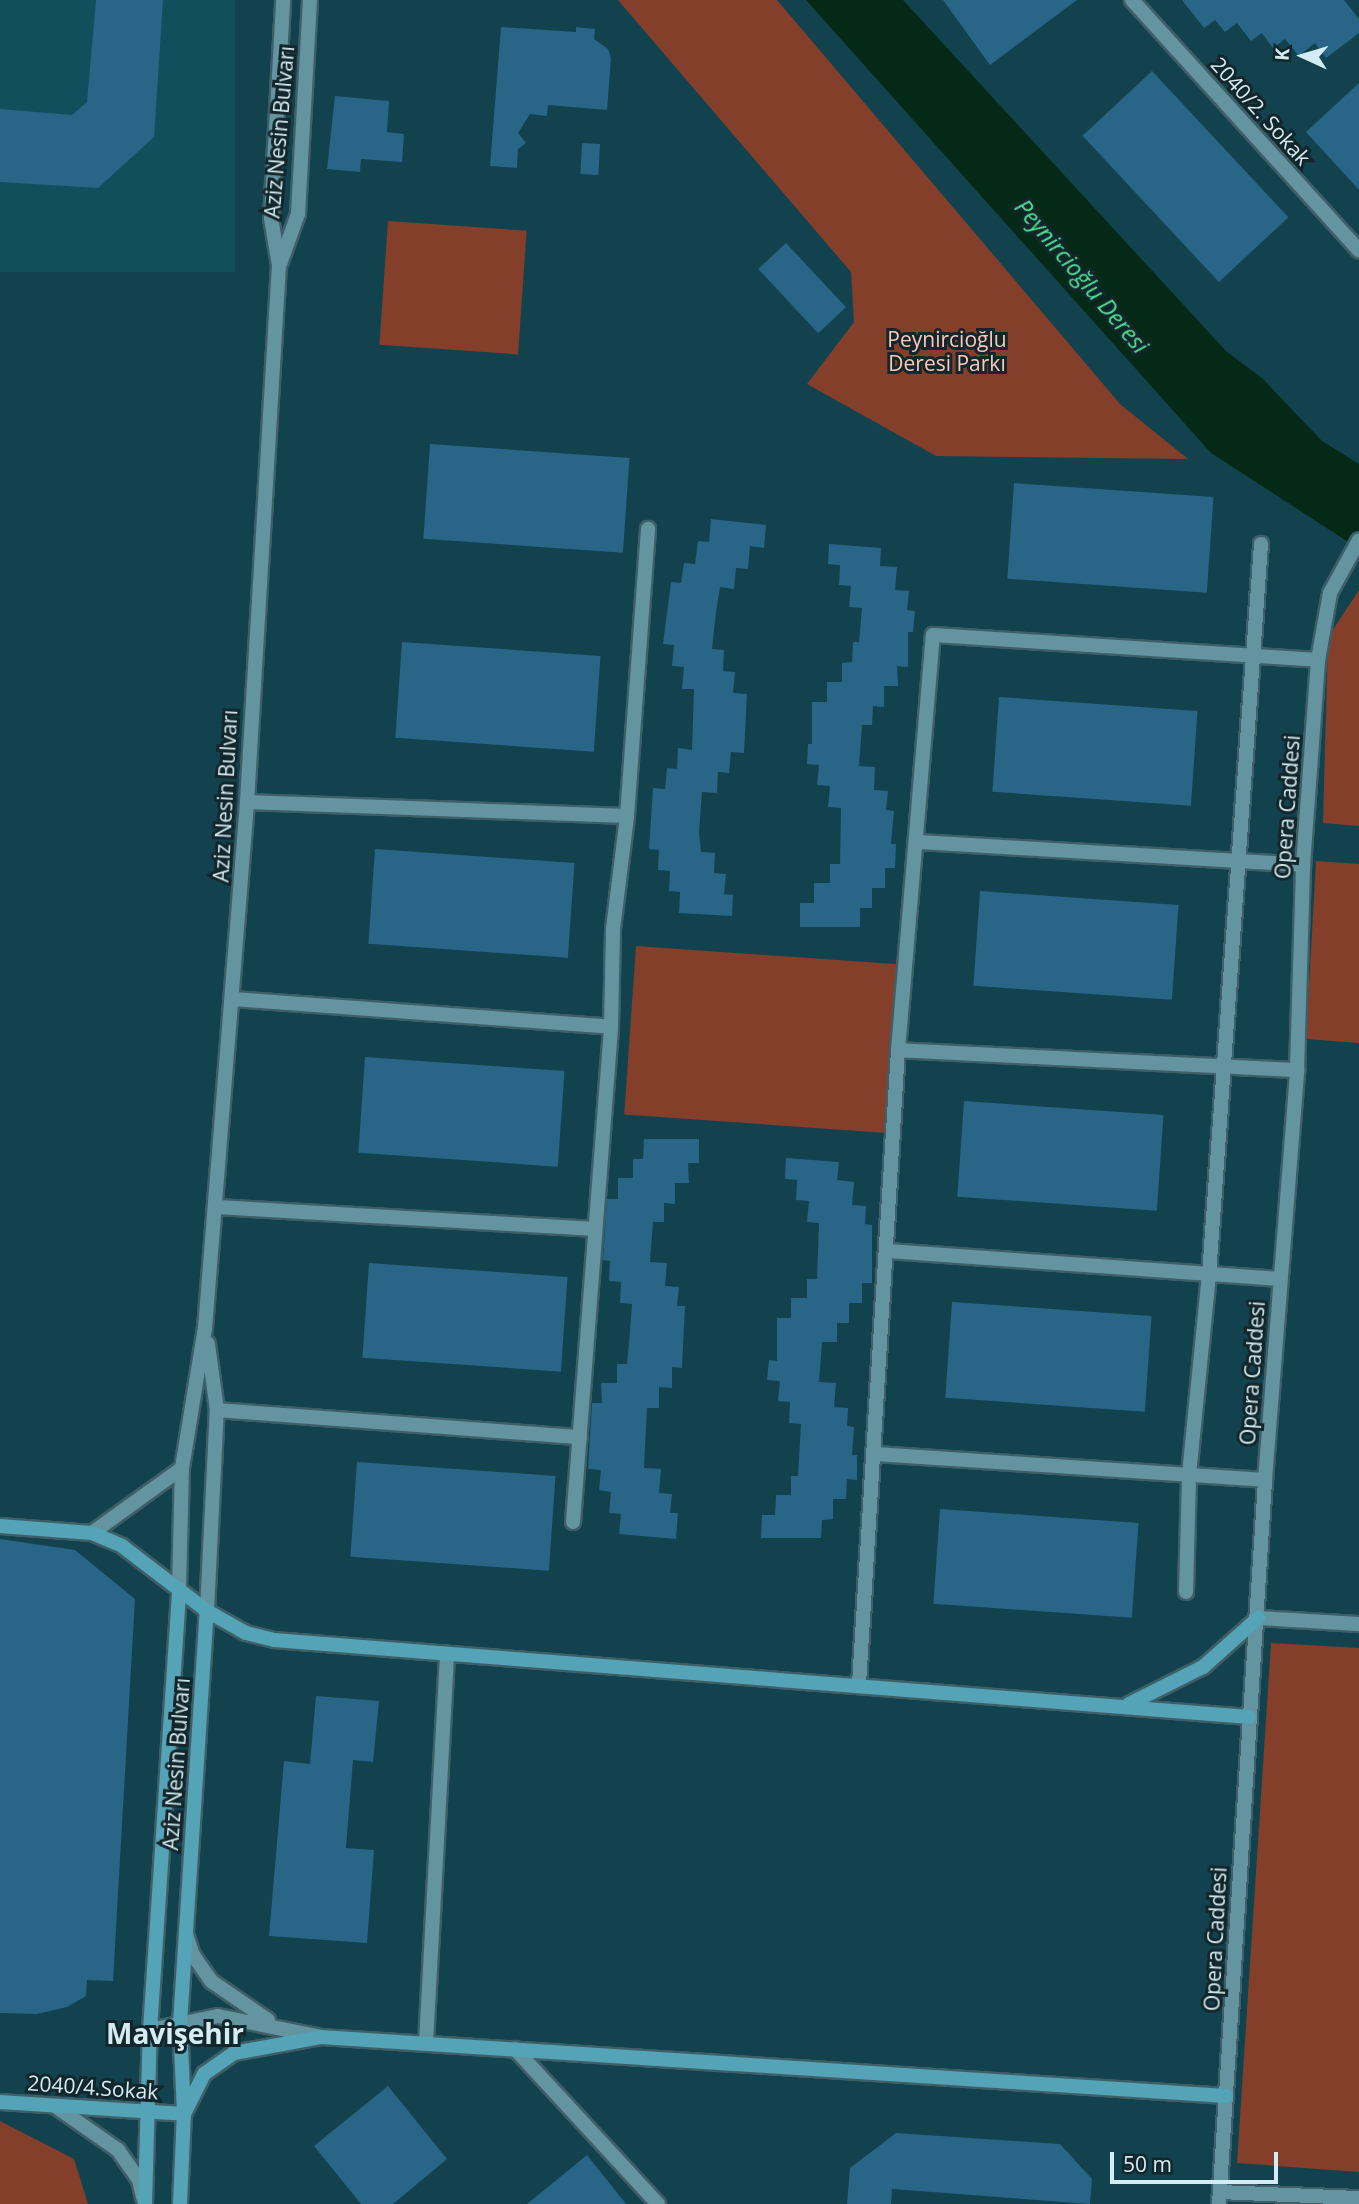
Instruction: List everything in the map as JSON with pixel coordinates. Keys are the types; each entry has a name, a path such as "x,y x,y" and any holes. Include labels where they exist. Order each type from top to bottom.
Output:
{"street":[{"name":"Aziz Nesin Bulvarı","path":"145,2204 150,2030 179,1590 182,1468 205,1328 247,802 279,265 271,218 283,0"},
{"name":"Aziz Nesin Bulvarı","path":"279,265 298,214 310,0"},
{"name":"2040/2. Sokak","path":"1132,0 1359,250"},
{"path":"573,1522 593,1229 611,1027 612,929 627,816 648,530"},
{"path":"1186,1592 1189,1475 1209,1275 1222,1066 1256,655 1261,544"},
{"name":"Opera Caddesi","path":"1220,2198 1265,1480 1297,1070 1303,865 1318,660 1329,593 1355,546"},
{"path":"859,1684 888,1251 898,1050 918,842 933,635 1318,660"},
{"path":"247,802 627,816"},
{"path":"918,842 1303,865"},
{"path":"233,999 611,1027"},
{"path":"898,1050 1297,1070"},
{"path":"215,1207 593,1229"},
{"path":"888,1251 1280,1279"},
{"name":"Aziz Nesin Bulvarı","path":"180,2204 184,2114 180,2024 207,1611 217,1410 205,1328"},
{"path":"217,1410 580,1437"},
{"path":"875,1454 1265,1480"},
{"path":"92,1533 182,1468"},
{"path":"0,1526 92,1533 122,1546 207,1611 246,1633 274,1640 1126,1705 1249,1717"},
{"path":"1126,1705 1172,1686 1203,1667 1258,1618 1359,1624"},
{"path":"426,2043 447,1655"},
{"path":"186,1932 193,1955 211,1981 275,2025"},
{"path":"150,2030 218,2016 321,2036 1226,2096"},
{"path":"184,2114 204,2074 234,2053 321,2036"},
{"path":"515,2049 658,2204"},
{"name":"2040/4.Sokak","path":"0,2102 184,2114"},
{"path":"55,2106 118,2150 139,2180 145,2204"},
{"path":"1220,2198 1359,2198"}],"shaded area":[{"path":"0,0 235,0 235,272 0,272"}],"green space":[{"name":"Peynircioğlu Deresi Parkı","path":"618,0 777,0 1120,404 1188,459 936,456 807,384 854,322 851,272"},
{"path":"388,221 527,231 518,354 379,345"},
{"path":"1359,590 1359,826 1323,823 1328,637"},
{"path":"1316,861 1359,864 1359,1043 1306,1039"},
{"path":"636,946 898,964 887,1133 624,1115"},
{"path":"1271,1643 1359,1648 1359,2172 1237,2163"},
{"path":"0,2121 74,2159 88,2204 0,2204"}],"water":[{"name":"Peynircioğlu Deresi","path":"806,0 903,0 1226,351 1262,378 1322,441 1359,464 1359,549 1211,453"}],"building":[{"path":"96,0 163,0 154,137 98,188 0,182 0,109 72,115 87,102"},
{"path":"943,0 1077,0 990,65"},
{"path":"1182,0 1344,0 1359,19 1359,33 1326,58 1315,43 1299,56 1285,39 1273,48 1262,33 1251,41 1237,23 1225,32 1215,20 1204,28"},
{"path":"501,27 576,32 576,27 595,29 594,39 608,49 611,58 607,110 548,105 547,116 530,114 518,133 526,143 518,149 517,168 490,166"},
{"path":"1152,71 1288,217 1219,282 1083,136"},
{"path":"1359,83 1359,190 1306,132"},
{"path":"335,96 389,101 387,132 404,134 402,162 361,159 360,172 327,169"},
{"path":"582,143 600,144 598,175 580,174"},
{"path":"786,243 846,307 818,333 758,269"},
{"path":"430,444 630,458 623,553 423,539"},
{"path":"1014,483 1214,497 1207,593 1007,579"},
{"path":"711,519 766,525 764,548 750,546 748,569 736,568 734,589 720,587 712,649 724,650 723,671 735,672 733,693 747,694 744,753 731,752 729,773 718,772 717,793 702,792 699,832 701,852 715,853 714,873 726,874 724,894 733,895 732,916 679,913 680,892 669,891 670,871 658,870 659,850 649,849 653,788 665,789 667,768 677,769 678,748 692,750 694,689 682,689 684,667 672,666 674,645 663,644 671,582 681,583 684,563 695,564 698,541 709,542"},
{"path":"829,544 881,548 880,566 897,567 895,590 909,591 907,610 915,611 913,632 908,632 908,667 897,666 898,686 884,686 884,707 873,706 872,725 862,725 859,766 875,767 874,790 888,791 886,810 894,811 891,844 896,844 895,868 885,868 885,888 872,888 872,908 860,908 860,927 800,927 800,903 814,903 814,883 830,883 830,864 840,864 841,808 828,807 830,786 817,785 819,765 807,764 808,744 812,744 812,702 827,702 827,682 842,682 842,663 852,662 853,642 859,642 862,608 849,607 851,586 839,585 840,565 828,564"},
{"path":"402,642 601,656 594,752 395,738"},
{"path":"999,697 1198,711 1191,806 992,792"},
{"path":"375,849 575,863 568,958 368,944"},
{"path":"980,891 1179,905 1172,1000 973,986"},
{"path":"365,1057 565,1071 558,1167 358,1153"},
{"path":"964,1101 1164,1115 1157,1211 957,1197"},
{"path":"644,1139 699,1139 699,1163 688,1163 689,1183 675,1183 675,1204 664,1203 664,1222 653,1222 650,1262 667,1263 665,1286 679,1287 677,1306 685,1306 682,1368 672,1367 672,1388 659,1387 659,1408 647,1408 644,1468 661,1469 659,1493 672,1494 670,1513 678,1513 676,1539 619,1534 621,1514 609,1513 611,1492 599,1490 601,1470 588,1469 592,1403 602,1403 601,1383 617,1383 617,1364 627,1364 632,1304 620,1303 621,1282 609,1281 610,1261 603,1260 607,1199 618,1199 618,1178 633,1178 633,1159 643,1159"},
{"path":"786,1158 839,1162 837,1180 854,1182 852,1205 866,1206 865,1224 872,1225 872,1283 862,1283 862,1303 849,1303 849,1323 837,1323 837,1342 822,1342 819,1382 836,1383 834,1407 848,1408 847,1426 854,1427 852,1455 857,1455 857,1480 847,1479 846,1499 833,1499 833,1519 822,1520 821,1538 761,1538 762,1515 775,1515 776,1495 791,1495 791,1476 798,1476 801,1424 789,1423 790,1402 778,1401 780,1381 767,1380 769,1360 777,1361 777,1318 791,1318 791,1298 807,1298 807,1279 817,1279 819,1223 807,1222 809,1201 796,1200 797,1180 785,1179"},
{"path":"369,1263 568,1277 561,1372 362,1358"},
{"path":"952,1302 1152,1316 1145,1412 945,1398"},
{"path":"357,1462 556,1476 549,1571 350,1557"},
{"path":"940,1509 1139,1523 1132,1618 933,1604"},
{"path":"0,1539 75,1550 135,1599 113,1981 87,1980 86,1996 67,2007 37,2014 0,2013"},
{"path":"316,1696 379,1701 373,1762 353,1760 346,1848 374,1850 367,1943 269,1936 284,1761 310,1764"},
{"path":"388,2086 447,2159 393,2204 361,2204 314,2146"},
{"path":"896,2133 1060,2144 1092,2179 1090,2204 892,2189 891,2204 847,2204 850,2168"},
{"path":"587,2155 626,2204 527,2204"}],"district":[{"name":"Mavişehir","path":"175,2033"}]}
